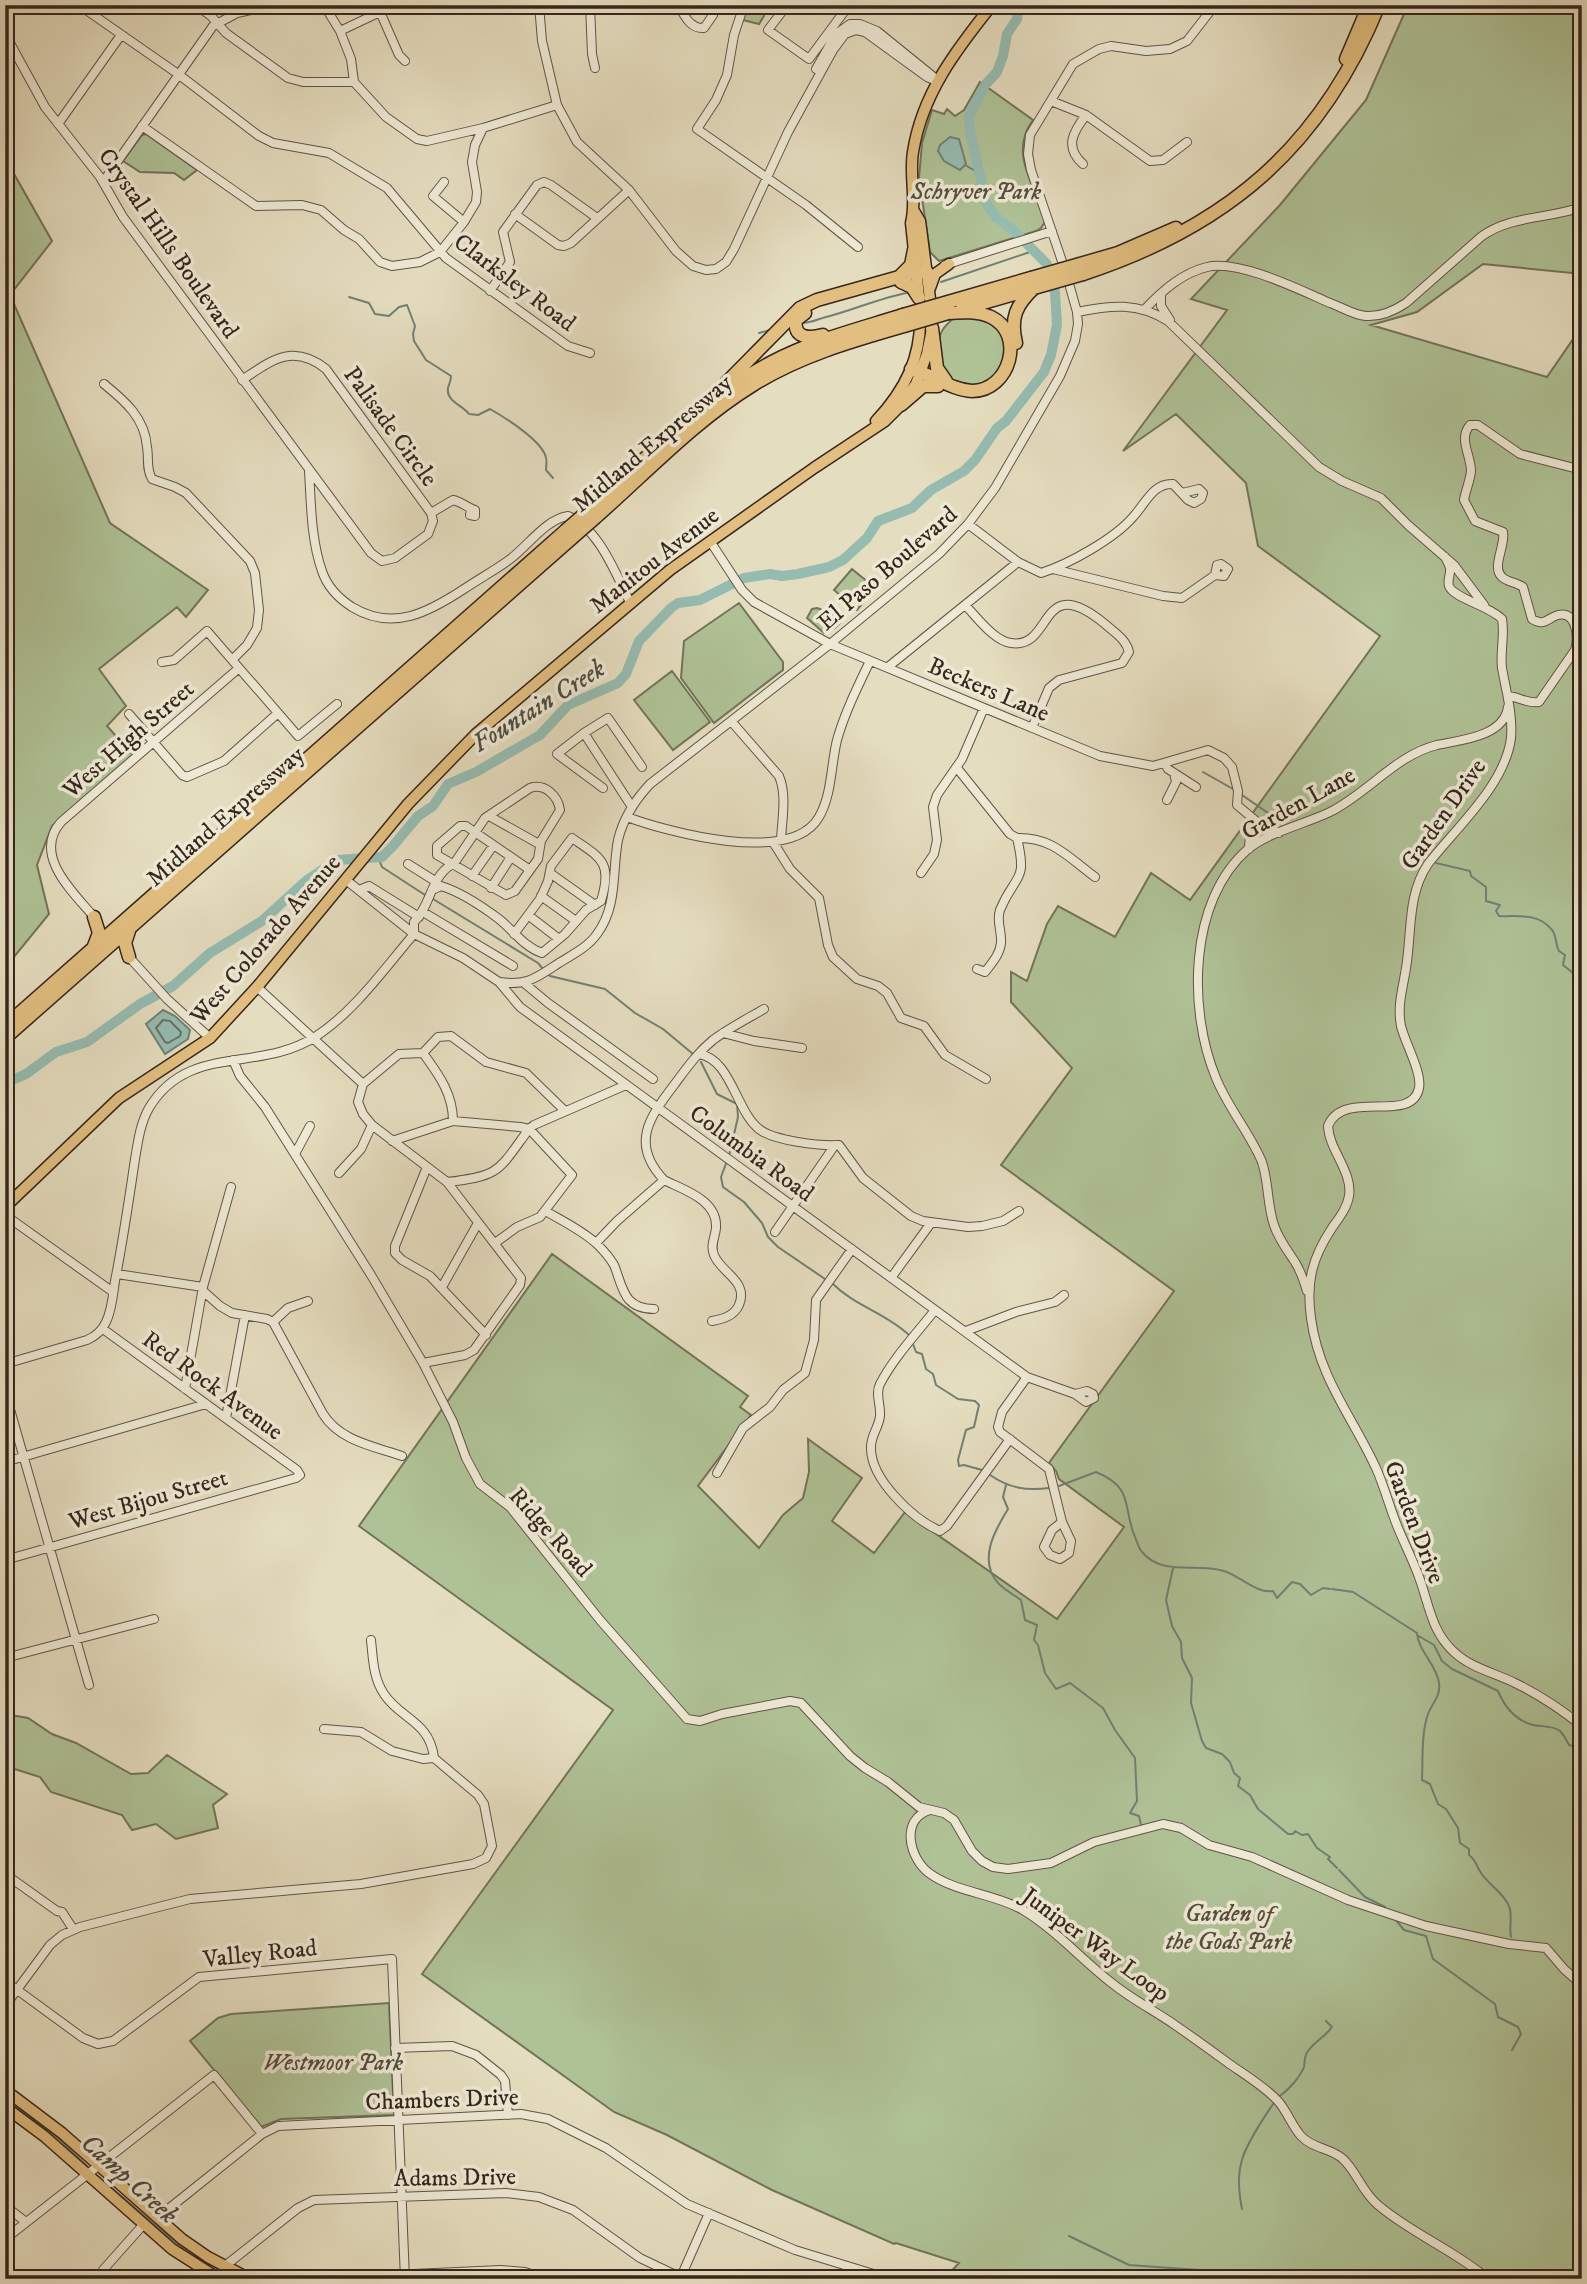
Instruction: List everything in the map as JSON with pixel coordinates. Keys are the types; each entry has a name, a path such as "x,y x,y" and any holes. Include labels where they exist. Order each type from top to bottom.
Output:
{"highway":[{"name":"Midland Expressway","path":"1081,269 1176,228 1237,189 1263,166 1303,124 1325,93 1347,57 1369,5"},
{"name":"Midland Expressway","path":"5,1026 112,938 593,513 752,386 814,354 903,320 1081,269 1118,263 1193,228 1257,183 1310,127 1337,89 1364,42 1379,5"},
{"path":"898,281 919,250"},
{"path":"878,323 816,337 802,337 795,328 798,317 811,310 920,274"},
{"path":"656,449 749,362 800,308 817,300 898,281 924,295"},
{"path":"917,373 961,396 974,397 994,391 1006,382 1016,359 1013,317 1032,283"},
{"path":"901,405 923,386 944,385 971,391 991,386 1005,372 1010,354 1007,335 996,320 977,313 948,308"},
{"name":"Midland Expressway","path":"593,513 656,449 711,402 753,373 800,349 878,323 903,320"},
{"path":"932,328 937,368 944,385"},
{"path":"94,917 129,957"},
{"path":"94,917 99,933 98,950"},
{"path":"128,923 125,943 129,957"},
{"name":"Midland Expressway","path":"5,1038 98,950"}],"main road":[{"name":"Manitou Avenue","path":"867,431 878,427 901,405 917,373 932,328 920,274 919,250 911,223 914,211 913,153 924,109 937,80 992,5"},
{"path":"919,250 930,264 949,264"},
{"path":"924,295 935,274 949,264"},
{"name":"Manitou Avenue","path":"476,734 630,602 710,541 867,431 917,373 924,295"},
{"name":"West Colorado Avenue","path":"5,1207 119,1098 211,1038 353,886 355,867 370,848 436,773 476,734"},
{"path":"5,2090 62,2133 192,2246 250,2279"},
{"path":"5,2107 44,2136 198,2274 219,2279"}],"street":[{"name":"Clarksley Road","path":"79,5 178,74 259,136 287,146 329,153 387,188 440,252 568,346 590,353"},
{"path":"196,5 219,23 226,33 288,78 303,82 354,82"},
{"path":"103,182 208,32 237,13 272,5"},
{"path":"324,5 340,31 351,59 354,82 386,117 417,139 427,141 483,128 557,105"},
{"path":"539,5 542,41 557,105 578,142 629,190 680,256 693,266 706,270 722,266 729,257 804,102 802,98 830,43 840,31 851,27 869,34 927,77 937,80"},
{"path":"590,5 595,68"},
{"path":"678,5 691,24 696,28 704,28 713,15 709,5"},
{"path":"744,5 734,35 727,75 716,100 697,129 806,205 858,247"},
{"path":"787,5 768,30 809,59 847,9"},
{"path":"834,5 847,9"},
{"name":"El Paso Boulevard","path":"523,983 546,972 589,943 603,925 612,899 618,839 632,807 650,784 830,644 939,554 968,524 995,488 1060,376 1075,341 1077,312 1031,170 1028,154 1030,135 1073,64 1085,55 1111,46 1146,51 1170,49 1187,41 1215,5"},
{"path":"340,31 377,9 399,55 405,61"},
{"path":"847,9 851,27"},
{"name":"Crystal Hills Boulevard","path":"5,34 45,107 103,182 109,197 123,217 325,490"},
{"path":"58,124 121,34"},
{"path":"1051,101 1086,115 1150,160 1163,160 1187,142"},
{"path":"1083,164 1071,149 1071,138 1086,115"},
{"path":"142,126 256,206 302,205 321,210 359,239 383,264 392,266 420,262 440,252 464,222 476,202 477,192 471,162 483,128"},
{"path":"444,182 433,196 464,222"},
{"path":"491,291 509,265 503,232 537,185 544,182 551,185 597,218"},
{"path":"515,214 558,245 564,246 571,243 629,190"},
{"path":"1145,309 1162,292 1195,271 1225,265 1250,271 1353,313 1376,316 1406,303 1496,227 1516,220 1564,214 1582,207"},
{"path":"920,274 1052,231"},
{"path":"1162,292 1159,300 1161,306 1174,326"},
{"name":"Garden Drive","path":"1077,312 1111,306 1145,309 1174,326 1319,467 1381,498 1408,526 1445,557 1484,605 1502,619 1501,655 1511,712 1510,742 1501,766 1482,798 1428,864 1421,874 1414,894 1399,1015 1420,1087 1413,1100 1407,1103 1345,1110 1331,1119 1328,1126 1330,1140 1348,1183 1349,1198 1313,1262 1309,1293 1311,1320 1326,1374 1376,1468 1420,1580 1427,1611 1437,1633 1453,1652 1470,1664 1518,1685 1582,1726"},
{"name":"Palisade Circle","path":"242,380 266,364 287,355 306,357 321,365 330,373 431,513 433,524 426,536 395,558 382,561 371,553 325,490"},
{"path":"104,384 131,407 137,416 147,443 148,473 152,480 175,486 186,493 253,567 259,620 251,640 233,659"},
{"path":"1510,742 1503,730 1494,728 1507,713 1508,698 1519,697 1531,703 1539,702 1575,650 1578,632 1564,615 1557,615 1547,622 1539,623 1532,619 1522,587 1503,578 1499,572 1503,532 1475,521 1464,500 1470,482 1471,466 1465,431 1470,425 1478,425 1520,454 1582,470"},
{"path":"309,471 321,570 338,596 364,613 399,619 432,610 509,560 555,521 568,516 580,523 598,544 630,602"},
{"path":"968,524 1018,562 1041,573 1081,555 1131,520 1156,487 1173,484 1182,493"},
{"name":"Palisade Circle","path":"431,513 453,500 463,503 471,510"},
{"name":"Beckers Lane","path":"710,541 742,590 755,604 830,644 870,661 1100,756 1153,766 1208,750 1219,755 1228,762 1234,772 1237,805 1251,817"},
{"path":"1445,557 1450,569 1448,582 1451,590 1474,603 1484,605"},
{"path":"888,667 1018,562"},
{"path":"1053,569 1163,596 1182,598 1215,575"},
{"path":"965,605 990,630 1008,643 1017,643 1031,637 1054,609 1066,605 1084,608 1127,643 1129,652 1122,663 1059,680 1049,688 1032,728"},
{"path":"162,662 174,660 207,631 298,736 337,704"},
{"path":"627,817 661,830 740,843 777,841 809,828 822,813 837,740 870,661"},
{"name":"West High Street","path":"94,917 58,872 51,855 50,844 54,832 61,822 239,668"},
{"path":"921,873 934,854 937,840 933,807 937,795 957,768 984,708"},
{"path":"129,714 182,775 189,777 230,757 278,713"},
{"path":"603,788 557,754 608,718 642,767"},
{"path":"731,721 779,776 783,797 777,841 790,869 819,898 829,949 839,964 857,979 887,993 901,1018 925,1026 946,1055 986,1079"},
{"name":"Garden Lane","path":"1309,1293 1297,1264 1273,1224 1266,1174 1261,1160 1216,1080 1206,1048 1201,1023 1198,970 1206,920 1227,874 1249,849 1262,840 1343,804 1413,754 1430,747 1473,737 1494,728"},
{"path":"584,733 632,807"},
{"path":"1165,764 1168,769 1196,787"},
{"path":"957,768 1010,834 1017,838 1034,837 1047,841 1095,877"},
{"path":"1167,800 1176,782 1174,773"},
{"path":"5,1364 87,1340 103,1329 108,1319 117,1273 140,1132 149,1108 168,1086 192,1070 218,1061 262,1058 283,1053 315,1037 340,1018 416,922 442,871 452,865 475,833 481,823 530,788 542,787 554,796 560,808 558,817 539,844 537,860 530,870 512,894 506,895 491,888 452,865 436,854 437,846 460,826 467,827 475,833 493,846 530,870"},
{"path":"489,816 539,844"},
{"path":"1251,817 1262,826 1280,833"},
{"path":"1249,849 1251,817"},
{"path":"408,864 434,886 454,891 498,918 514,934 537,952 545,952 602,897 605,869 598,856 572,838 550,871 541,896 514,934"},
{"path":"977,969 985,972 999,952 1000,909 1020,876 1023,862 1017,838"},
{"path":"472,876 493,846"},
{"path":"491,888 511,857"},
{"path":"537,860 595,905"},
{"path":"353,886 369,886 416,922"},
{"path":"353,886 416,922 513,966"},
{"path":"541,896 576,921"},
{"path":"528,915 559,939"},
{"name":"Columbia Road","path":"416,922 499,982 513,1000 626,1085 1027,1377 1075,1394"},
{"path":"129,957 167,999 211,1038"},
{"path":"499,982 523,983 653,1079"},
{"path":"513,1000 523,983"},
{"path":"257,987 315,1037 363,1084"},
{"path":"712,1321 723,1319 736,1309 741,1300 740,1289 735,1279 714,1256 712,1245 716,1222 712,1212 697,1197 664,1180 652,1164 645,1140 647,1126 657,1108 699,1054 723,1033 764,1009"},
{"path":"723,1033 802,1048"},
{"path":"423,1363 470,1353 486,1335 521,1282 495,1243 447,1182 372,1125 358,1102 363,1084 399,1054 423,1053 438,1037 451,1036 486,1062 519,1070 531,1076 565,1111"},
{"path":"423,1053 445,1085 453,1121"},
{"path":"699,1054 714,1059 751,1120 761,1131 843,1148 863,1178 911,1216 931,1223 968,1227 1003,1221 1019,1211"},
{"name":"Ridge Road","path":"233,1060 240,1076 265,1107 295,1154 423,1363 480,1484 510,1507 600,1620 681,1715 700,1721 722,1714 783,1703 801,1703 850,1756 888,1782 907,1799 930,1810"},
{"path":"447,1182 495,1172 529,1129 626,1085"},
{"path":"393,1141 453,1121 529,1129 572,1175 547,1212 535,1221 517,1227 495,1243"},
{"path":"340,1173 361,1149 372,1125"},
{"path":"295,1154 310,1126"},
{"path":"775,1232 835,1145"},
{"path":"427,1167 395,1246 397,1257 422,1270 442,1287 486,1335"},
{"path":"596,1243 664,1180"},
{"path":"185,1389 203,1289 231,1187"},
{"path":"547,1212 596,1243 613,1264 618,1283 626,1297 639,1307 654,1309"},
{"path":"5,1215 113,1292"},
{"path":"442,1287 478,1223"},
{"path":"891,1278 931,1223"},
{"path":"717,1473 743,1428 770,1407 783,1390 805,1373 814,1340 816,1300 852,1249"},
{"path":"1297,1264 1306,1265 1313,1262"},
{"path":"117,1273 203,1289 227,1311 272,1322 333,1428 359,1442 402,1456"},
{"path":"966,1331 1016,1312 1055,1302 1064,1295"},
{"path":"272,1322 288,1308 308,1301"},
{"path":"935,1310 880,1385 880,1416 870,1451 884,1485 940,1531 947,1526 1010,1440"},
{"path":"226,1418 245,1315"},
{"name":"Red Rock Avenue","path":"103,1329 297,1470 300,1475"},
{"path":"1027,1377 997,1422 1000,1432 1049,1469 1062,1522"},
{"path":"5,1392 89,1685"},
{"path":"5,1462 206,1404"},
{"name":"West Bijou Street","path":"5,1560 300,1475"},
{"path":"5,1658 154,1619"},
{"path":"5,2006 50,1945 71,1930 190,1899 326,1888 483,1861 489,1854 491,1841 484,1804 478,1795 434,1758 424,1732 382,1691 376,1678 371,1640"},
{"path":"324,1729 361,1732 392,1751 423,1759 434,1758"},
{"path":"907,1799 913,1823"},
{"path":"913,1823 923,1812 930,1810"},
{"name":"Juniper Way Loop","path":"930,1810 944,1813 954,1820 982,1861 993,1867 1008,1869 1051,1863 1094,1843 1172,1825 1209,1845 1252,1857 1348,1900 1426,1926 1509,1944 1546,1948 1582,1985"},
{"name":"Juniper Way Loop","path":"913,1823 910,1835 912,1848 916,1860 928,1872 942,1881 988,1895 1022,1910 1114,1985 1174,2024 1278,2101 1301,2136 1314,2146 1342,2158 1363,2191 1375,2203 1408,2229 1476,2268 1488,2279"},
{"path":"5,1874 66,1916 71,1930"},
{"name":"Valley Road","path":"5,1981 83,2038 102,2044 119,2038 199,1977 392,1959 395,2048"},
{"path":"405,2276 395,2048 452,2046 476,2055 505,2081 508,2115"},
{"path":"5,2239 214,2075 262,2134"},
{"name":"Chambers Drive","path":"157,2218 272,2128 284,2125 521,2114 548,2119 592,2140 623,2158 680,2200 709,2213 795,2250 890,2279"},
{"name":"Adams Drive","path":"225,2266 309,2202 506,2193 548,2199 581,2215 640,2258 682,2278"},
{"path":"5,2206 26,2222"},
{"path":"682,2278 709,2213"},
{"path":"103,2270 143,2225"},
{"path":"356,2279 369,2276 475,2275 516,2271 546,2279"}],"green space":[{"path":"746,5 765,5 764,16 759,24 743,20"},
{"name":"Garden of the Gods Park","path":"1408,5 1582,5 1582,274 1483,264 1417,312 1371,325 1547,377 1582,326 1582,2279 944,2279 959,2263 894,2244 772,2190 667,2135 614,2112 422,1974 613,1710 359,1526 552,1254 748,1396 740,1407 751,1415 698,1486 759,1548 783,1515 803,1498 809,1472 808,1439 862,1478 832,1521 874,1553 905,1512 1057,1619 1124,1527 1059,1479 1049,1463 1174,1291 1001,1165 1072,1068 1011,1002 1011,972 1027,981 1047,924 1058,906 1115,937 1151,873 1190,900 1380,636 1258,546 1246,483 1176,414 1123,451 1227,310 1191,299 1280,205 1366,100"},
{"name":"Schryver Park","path":"980,82 1033,120 1026,133 1024,158 1045,222 1036,231 939,261 930,252 919,178 922,143 932,110 944,114 947,109 955,116 964,110"},
{"path":"146,134 197,170 184,180 174,173 140,172 123,161 142,135"},
{"path":"5,158 52,241 10,295 110,523 208,590 186,617 177,607 99,669 126,706 107,726 133,755 52,826 37,865 49,914 5,968"},
{"path":"955,317 992,319 1007,340 1005,363 998,373 982,383 954,383 941,370 940,334"},
{"path":"852,569 875,588 857,610 834,590"},
{"path":"739,603 783,662 783,670 714,723 681,678 684,641"},
{"path":"817,608 841,617 842,621 824,633 807,618 812,609"},
{"path":"672,671 710,722 673,750 634,700"},
{"path":"5,1714 28,1718 52,1734 76,1743 131,1774 148,1773 167,1755 227,1794 213,1805 218,1828 176,1839 156,1824 132,1830 122,1815 51,1792 40,1777 5,1766"},
{"name":"Westmoor Park","path":"389,2003 394,2115 281,2119 261,2127 190,2041 218,2018 231,2014"}],"water":[{"path":"950,137 959,139 966,164 960,170 944,161 938,151 940,145"},
{"path":"163,1010 175,1016 190,1030 188,1039 165,1054 146,1024"}],"waterway":[{"name":"Fountain Creek","path":"5,1083 26,1074 56,1052 87,1042 140,1004 173,986 210,953 262,921 306,881 337,860 382,857 418,816 433,806 448,784 476,772 540,735 568,705 618,683 626,674 639,641 678,603 700,600 744,578 798,574 829,567 843,560 867,538 878,521 912,508 931,490 964,471 975,460 997,428 1006,421 1044,372 1051,355 1057,325 1055,292 1047,264 996,217 986,203 970,131 969,116 985,85 997,72 1007,34 1017,19 1019,5"},
{"path":"965,165 979,173"},
{"path":"941,282 1030,252 1036,253"},
{"path":"802,323 907,293"},
{"path":"349,297 369,303 375,314 389,316 399,307 407,305 415,326 414,341 426,360 451,376 448,393 452,400 469,414 478,415 490,409 522,430 543,451 546,470 553,478"},
{"path":"759,333 770,330"},
{"path":"1203,772 1233,789"},
{"path":"1242,795 1278,820"},
{"path":"378,857 382,867 425,895"},
{"path":"1436,863 1470,871 1471,876 1486,887 1486,901 1500,905 1496,911 1499,916 1534,918 1546,924 1554,932 1559,951 1565,955 1563,965 1582,980"},
{"path":"433,899 538,963 543,969"},
{"path":"547,973 605,989 635,1013 663,1029 693,1054"},
{"path":"701,1062 717,1094 737,1104 738,1117 729,1156"},
{"path":"727,1161 721,1177 723,1187 744,1202 778,1247 825,1279"},
{"path":"833,1284 909,1335"},
{"path":"913,1344 916,1352 922,1354 926,1369 933,1374 936,1385 958,1399 975,1401 979,1405 974,1427 966,1430 958,1460 959,1466 982,1470"},
{"path":"1059,1486 1096,1472 1108,1478 1122,1492 1140,1549 1150,1560 1160,1564 1224,1571 1261,1590 1273,1591 1277,1598 1292,1582 1300,1584 1311,1595 1323,1588 1330,1589"},
{"path":"990,1475 1018,1488 1049,1488"},
{"path":"1006,1485 1003,1497 1008,1509 990,1546 989,1566 1001,1586 1021,1600 1025,1620 1037,1625 1034,1640 1038,1645 1045,1673 1056,1689 1070,1683 1103,1708 1135,1758 1137,1801 1130,1813 1139,1816 1141,1825"},
{"path":"1173,1568 1166,1600 1172,1626 1181,1642 1182,1658 1192,1678 1191,1703 1202,1741 1206,1748 1222,1754 1230,1762 1234,1773 1240,1778 1238,1786 1250,1795 1258,1809 1288,1834 1295,1831 1302,1835 1308,1834 1317,1848 1330,1857 1328,1859 1337,1868"},
{"path":"1332,1589 1353,1592 1417,1633 1418,1640 1438,1676 1439,1688 1424,1730 1422,1780 1430,1784 1438,1804 1446,1809 1458,1828 1460,1843 1469,1849 1469,1855 1481,1873 1508,1904 1511,1913 1511,1937"},
{"path":"1417,1635 1434,1645 1442,1661 1452,1669 1498,1691 1507,1708 1516,1717 1533,1725 1557,1729 1569,1745 1582,1748"},
{"path":"1339,1870 1365,1897 1385,1907"},
{"path":"1395,1919 1404,1930 1426,1936 1433,1959 1495,2004 1498,2017 1518,2027 1521,2034 1512,2050"},
{"path":"1278,2097 1290,2088 1300,2075 1308,2051 1332,2027 1326,2021"},
{"name":"Camp Creek","path":"5,2099 60,2140 89,2168"},
{"path":"1242,2209 1239,2185 1242,2160 1251,2139 1274,2103"},
{"name":"Camp Creek","path":"93,2172 181,2247 234,2279"},
{"path":"1069,2236 1129,2265 1199,2270 1228,2279"}]}
